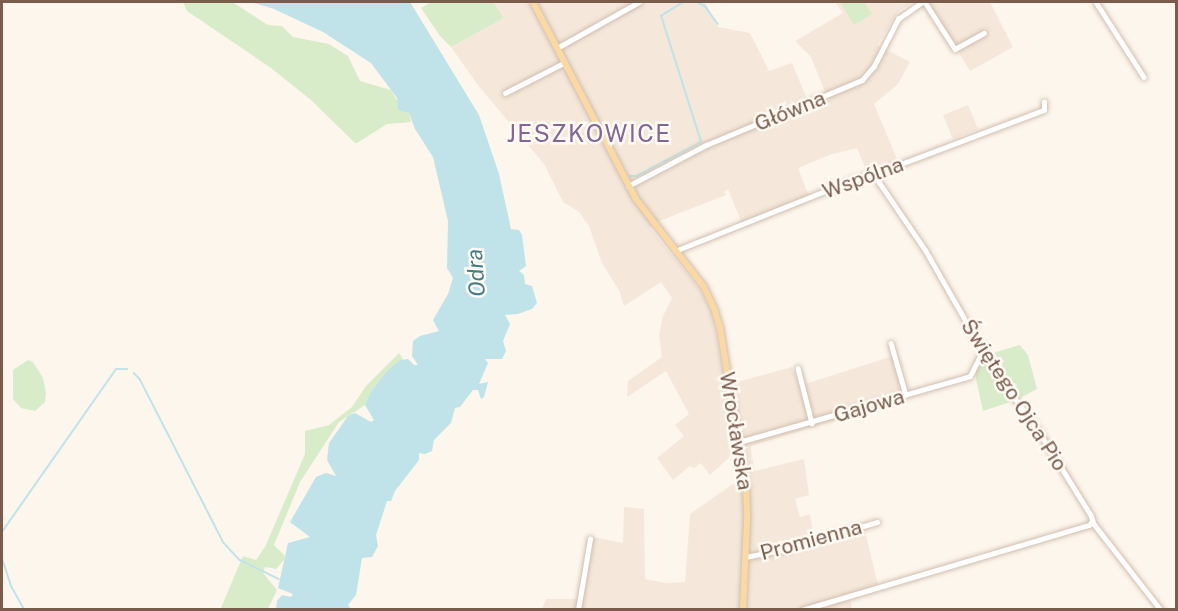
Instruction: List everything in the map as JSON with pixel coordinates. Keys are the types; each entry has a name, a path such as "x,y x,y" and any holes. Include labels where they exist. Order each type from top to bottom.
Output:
{"main road":[{"name":"Wrocławska","path":"532,2 628,186 652,223 704,287 720,328 746,485 743,609"}],"street":[{"path":"557,48 639,2"},
{"path":"923,2 955,49 984,33"},
{"name":"Główna","path":"628,186 706,145 862,80 874,66 898,19 923,2"},
{"path":"1096,2 1144,77"},
{"path":"505,93 564,63"},
{"name":"Wspólna","path":"675,251 850,181 1044,110 1044,102"},
{"name":"Świętego Ojca Pio","path":"877,173 879,182 926,251 983,350 1041,435 1088,510 1092,521 1161,609"},
{"path":"891,343 906,395"},
{"name":"Gajowa","path":"739,442 970,376 983,350"},
{"path":"798,368 812,423"},
{"path":"802,609 1089,525 1092,521"},
{"name":"Promienna","path":"746,557 787,549 807,541 877,522"},
{"path":"578,609 590,539"}],"shaded area":[{"path":"493,2 705,2 718,27 750,33 769,71 792,63 807,99 825,92 811,57 795,41 843,13 835,2 913,2 898,12 877,45 910,62 898,84 874,104 900,166 869,177 857,148 832,154 798,168 810,199 743,226 728,189 724,191 726,195 657,222 650,228 700,290 712,313 726,385 792,367 799,386 893,356 905,400 750,446 755,471 804,459 809,495 795,499 800,517 810,514 814,538 864,527 879,589 850,599 852,609 542,609 546,599 577,599 588,536 623,543 624,507 644,509 645,579 666,583 685,582 690,514 740,479 733,454 710,475 701,463 694,468 690,466 673,480 657,458 684,436 675,425 689,414 666,371 627,397 628,381 662,357 659,335 663,316 672,298 661,282 624,306 620,292 602,263 589,226 579,212 563,202 544,164 477,84 451,47 504,18"},
{"path":"928,2 990,2 1013,47 970,71"},
{"path":"968,105 978,129 953,139 943,115"}],"green space":[{"path":"183,2 232,2 268,25 282,26 293,37 329,44 348,56 360,81 391,90 399,104 409,112 411,122 387,124 355,143 311,100 271,68 187,11"},
{"path":"431,2 493,2 504,18 451,47 440,36 421,8"},
{"path":"840,2 864,2 872,14 854,25"},
{"path":"1020,345 1028,355 1037,389 1016,400 983,411 976,379 976,363 983,356"},
{"path":"399,353 403,359 387,371 370,393 365,405 339,422 300,482 274,545 285,556 284,560 276,569 265,567 263,573 277,590 268,609 220,610 243,556 256,560 265,547 305,454 305,431 329,425 352,407 366,386"},
{"path":"28,360 33,362 43,378 46,393 45,402 35,411 21,408 13,399 13,370"}],"water":[{"name":"Odra","path":"251,2 410,2 479,115 499,174 511,229 519,230 522,235 526,266 519,271 524,275 525,284 532,286 537,303 532,309 518,314 505,315 510,324 503,341 506,351 502,359 485,359 488,363 479,384 488,382 484,397 481,399 478,390 473,390 460,407 455,408 451,423 434,440 432,451 425,454 419,453 419,460 395,491 391,501 387,501 376,535 378,546 372,557 362,558 356,595 348,605 351,609 276,609 277,601 282,595 291,597 293,594 278,588 288,543 310,537 290,522 316,477 326,473 336,476 327,460 329,443 348,416 355,413 371,422 374,420 365,405 370,393 387,371 400,360 408,359 414,365 418,365 412,356 413,341 420,336 439,331 433,320 448,294 453,278 447,268 448,221 433,157 415,129 409,113 398,110 397,98 371,63 323,32 274,9"}],"waterway":[{"path":"630,176 637,176 701,142 661,16 683,2"},
{"path":"697,2 705,6 718,24"},
{"path":"2,532 116,369 127,369"},
{"path":"134,373 140,379 224,543 240,560 279,579"},
{"path":"3,560 12,587 25,610"}],"district":[{"name":"JESZKOWICE","path":"589,134"}]}
